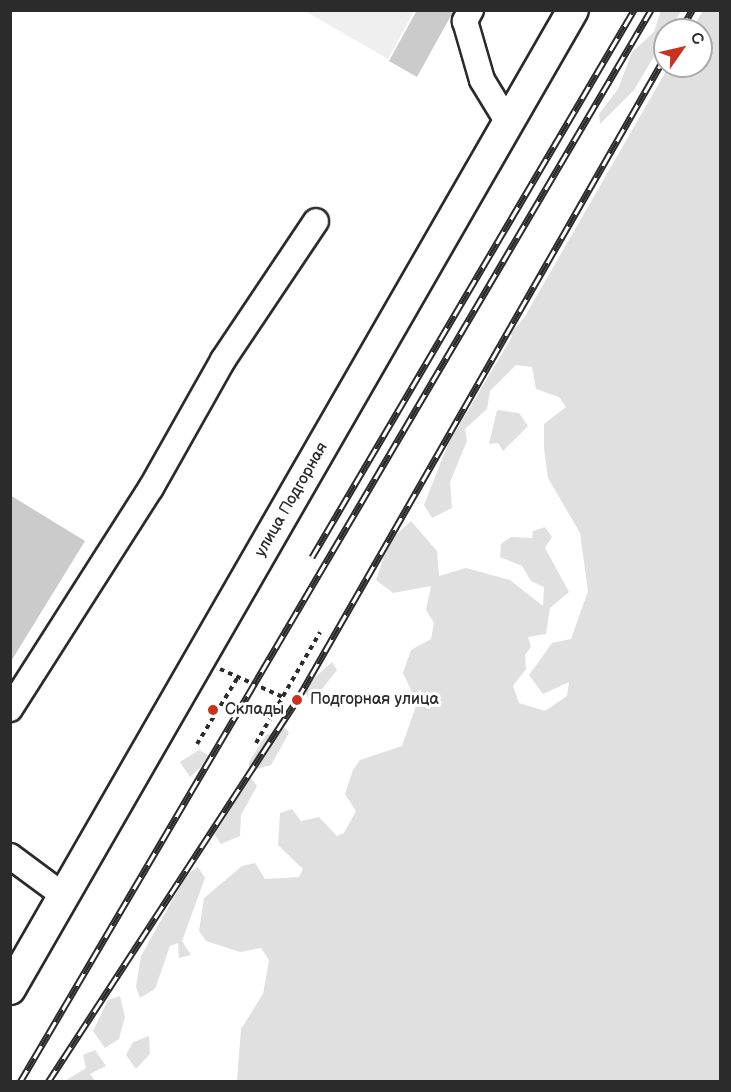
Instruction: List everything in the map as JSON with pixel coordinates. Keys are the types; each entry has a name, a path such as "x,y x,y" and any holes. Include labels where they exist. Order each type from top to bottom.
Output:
{"main road":[{"name":"улица Подгорная","path":"10,989 507,121 573,10"}],"lane":[{"path":"466,14 482,80 507,121"},
{"path":"10,709 151,488 223,360 316,221"},
{"path":"10,856 64,896"}],"path":[{"path":"256,743 320,632"},
{"path":"197,744 238,677 283,696"}],"shaded area":[{"path":"661,10 681,11 677,18 658,18"},
{"path":"305,11 414,11 388,59"},
{"path":"703,11 720,11 720,1081 237,1081 241,1029 263,994 269,960 261,948 240,952 206,941 199,931 204,898 242,866 255,863 265,879 299,877 303,869 278,845 280,813 292,809 301,821 319,817 337,836 344,833 356,811 345,794 353,770 360,760 402,746 417,703 403,673 411,650 431,639 434,623 426,610 431,586 393,593 376,580 389,541 411,521 437,551 439,576 466,568 510,580 543,606 544,587 531,581 522,566 500,557 501,544 511,537 532,538 533,531 545,527 552,537 545,548 569,592 550,608 546,634 528,637 531,647 525,655 526,669 513,686 519,703 545,711 567,696 569,682 543,694 529,675 552,643 571,639 588,591 580,533 548,478 544,449 544,424 566,407 559,397 536,389 532,367 516,365 490,391 487,409 465,429 467,441 450,482 452,508 432,518 424,505 448,444 512,337 510,333 524,318 662,78 713,78 713,18 699,18"},
{"path":"653,33 653,58 634,90 600,124 599,114 618,89 632,52"},
{"path":"497,410 519,413 528,426 503,451 498,443 489,444"},
{"path":"332,662 337,670 310,704 304,687"},
{"path":"285,728 289,733 271,765 249,771 249,762 266,735"},
{"path":"199,750 212,757 190,777 180,762"},
{"path":"249,776 257,786 241,815 240,836 221,844 215,835 222,810"},
{"path":"198,867 205,878 182,941 191,955 179,958 178,943 170,946 155,989 140,998 136,987 141,956 187,874"},
{"path":"120,996 125,1017 119,1039 105,1048 93,1031 108,1000"},
{"path":"149,1036 150,1054 136,1069 126,1055 133,1042"},
{"path":"95,1050 106,1066 90,1074 95,1081 65,1081 86,1068 83,1055"}],"building":[{"path":"417,10 454,10 417,77 389,61"},
{"path":"10,495 85,541 10,663"}],"railway":[{"path":"312,557 634,10"},
{"path":"20,1082 651,10"},
{"path":"688,18 692,10"},
{"path":"48,1082 297,700 653,78"}],"place":[{"name":"Подгорная улица","path":"297,700"},
{"name":"Склады","path":"213,710"}]}
